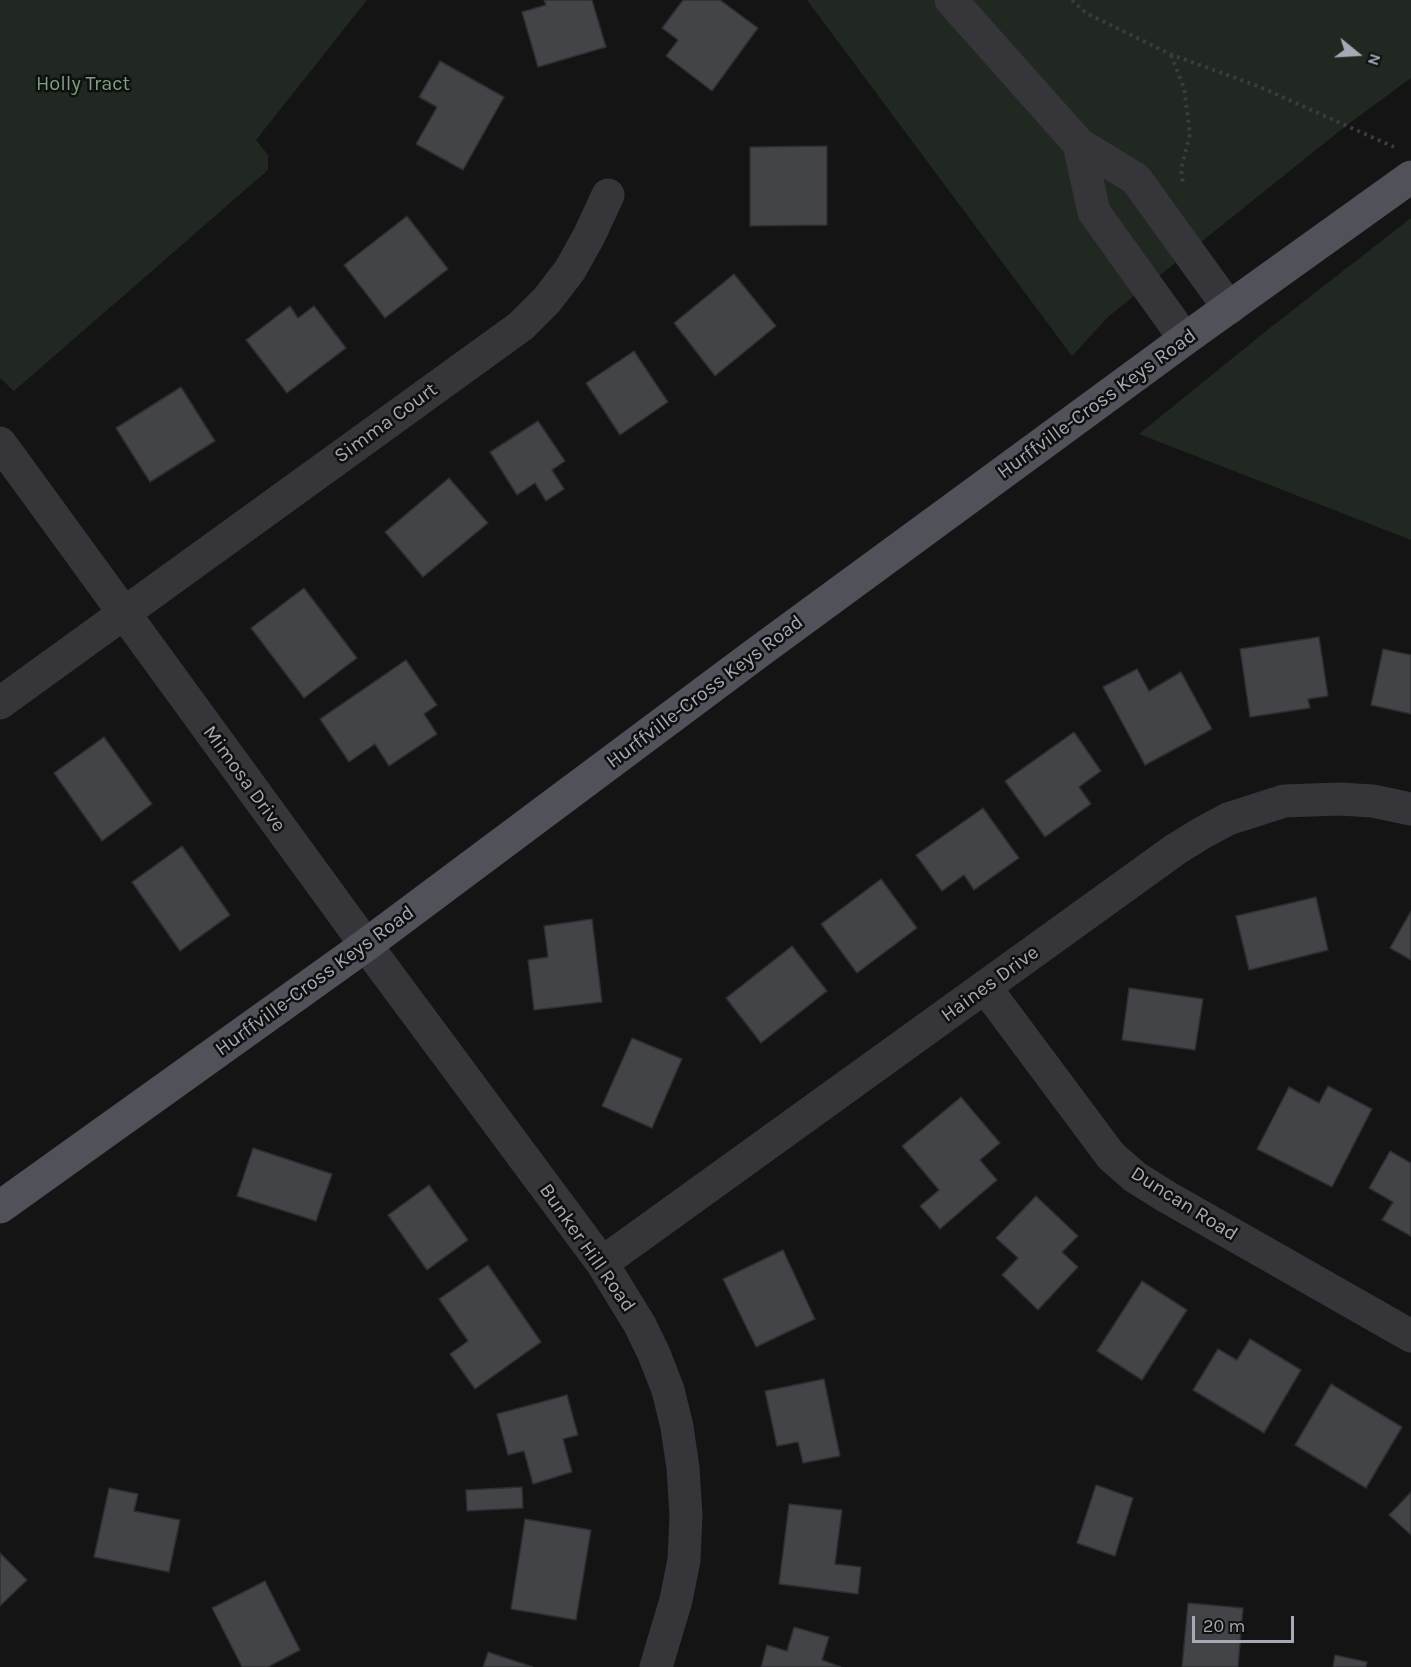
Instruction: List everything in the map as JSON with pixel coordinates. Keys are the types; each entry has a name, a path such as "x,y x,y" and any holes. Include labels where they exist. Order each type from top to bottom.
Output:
{"main road":[{"name":"Hurffville-Cross Keys Road","path":"0,1208 366,945 757,653 1229,308 1406,164"}],"street":[{"path":"951,0 1079,144 1136,179 1229,308"},
{"path":"1079,144 1094,212 1185,339"},
{"name":"Simma Court","path":"123,613 520,326 547,300 570,270 608,195"},
{"name":"Mimosa Drive","path":"0,442 366,945"},
{"path":"0,703 123,613"},
{"name":"Haines Drive","path":"602,1263 1176,849 1228,819 1284,801 1314,798 1373,801 1411,809"},
{"name":"Bunker Hill Road","path":"366,945 602,1263 640,1325 661,1372 677,1427 683,1468 686,1516 684,1560 676,1600 656,1667"},
{"name":"Duncan Road","path":"985,987 1112,1156 1135,1177 1411,1336"}],"path":[{"path":"1072,0 1086,14 1170,54 1260,87 1406,164"},
{"path":"1170,54 1184,88 1190,134 1181,169 1183,189"}],"green space":[{"name":"Holly Tract","path":"0,0 367,0 256,140 268,155 268,170 14,391 0,378"},
{"path":"807,0 1411,0 1411,78 1347,125 1109,316 1072,356"},
{"path":"1411,218 1411,540 1139,434 1271,327"}],"building":[{"path":"544,0 592,0 606,47 538,67 522,12 546,5"},
{"path":"683,0 720,0 758,28 712,91 666,56 678,40 662,28"},
{"path":"440,61 504,97 463,170 416,144 437,107 419,97"},
{"path":"827,146 827,225 750,226 750,147"},
{"path":"407,216 448,269 385,318 344,265"},
{"path":"734,274 776,326 715,376 674,323"},
{"path":"290,306 298,318 314,306 346,348 287,393 246,340"},
{"path":"634,351 668,402 620,435 586,383"},
{"path":"181,387 215,441 150,482 116,428"},
{"path":"538,421 565,461 552,470 564,489 546,501 535,483 517,495 490,452"},
{"path":"449,478 488,523 423,577 385,532"},
{"path":"304,588 357,658 304,698 251,628"},
{"path":"1319,637 1328,696 1308,699 1310,708 1250,717 1240,649"},
{"path":"1383,649 1411,655 1411,714 1371,705"},
{"path":"406,660 437,705 424,714 437,734 389,766 375,744 349,762 320,719"},
{"path":"1137,669 1149,691 1181,672 1212,729 1145,765 1103,687"},
{"path":"1074,732 1101,771 1079,787 1091,804 1045,837 1005,781"},
{"path":"104,737 152,804 102,841 54,773"},
{"path":"983,808 1019,858 974,890 964,875 942,891 916,855"},
{"path":"182,846 230,915 180,951 132,882"},
{"path":"881,879 917,928 857,973 821,924"},
{"path":"1316,897 1328,950 1249,970 1236,916"},
{"path":"1411,911 1411,960 1390,948"},
{"path":"592,919 602,1002 534,1010 528,960 548,957 544,926"},
{"path":"792,946 827,991 761,1043 726,998"},
{"path":"1129,988 1203,999 1195,1050 1122,1040"},
{"path":"632,1038 682,1059 652,1128 602,1106"},
{"path":"1328,1086 1372,1109 1332,1187 1257,1149 1289,1087 1319,1103"},
{"path":"961,1097 1000,1143 980,1160 997,1180 940,1229 920,1206 939,1190 902,1146"},
{"path":"253,1148 332,1174 316,1221 237,1196"},
{"path":"1390,1151 1411,1163 1411,1236 1382,1220 1393,1202 1369,1188"},
{"path":"429,1185 468,1240 427,1270 388,1215"},
{"path":"1036,1196 1078,1236 1062,1252 1078,1267 1038,1310 1002,1275 1018,1258 996,1238"},
{"path":"783,1250 815,1319 756,1347 723,1279"},
{"path":"488,1265 541,1342 475,1389 450,1354 468,1341 439,1299"},
{"path":"1142,1281 1187,1310 1142,1380 1097,1351"},
{"path":"1250,1339 1301,1370 1264,1433 1193,1390 1218,1349 1237,1360"},
{"path":"824,1379 840,1456 803,1463 798,1442 777,1446 765,1391"},
{"path":"1331,1384 1402,1427 1366,1488 1295,1445"},
{"path":"567,1395 578,1435 563,1439 572,1472 533,1484 524,1451 508,1455 497,1414"},
{"path":"1096,1485 1133,1498 1115,1556 1077,1543"},
{"path":"522,1487 523,1508 467,1511 466,1490"},
{"path":"109,1488 138,1494 134,1511 180,1520 169,1572 94,1557"},
{"path":"1411,1492 1411,1535 1389,1515"},
{"path":"789,1504 842,1510 835,1564 861,1567 858,1594 779,1584"},
{"path":"525,1519 591,1530 576,1620 511,1609"},
{"path":"0,1553 27,1580 0,1606"},
{"path":"265,1581 300,1650 268,1667 242,1667 212,1608"},
{"path":"1188,1603 1243,1608 1238,1667 1182,1667"},
{"path":"794,1627 829,1637 822,1660 841,1667 761,1667 767,1645 787,1651"},
{"path":"488,1652 533,1667 483,1667"},
{"path":"1335,1655 1367,1662 1366,1667 1333,1667"}]}
